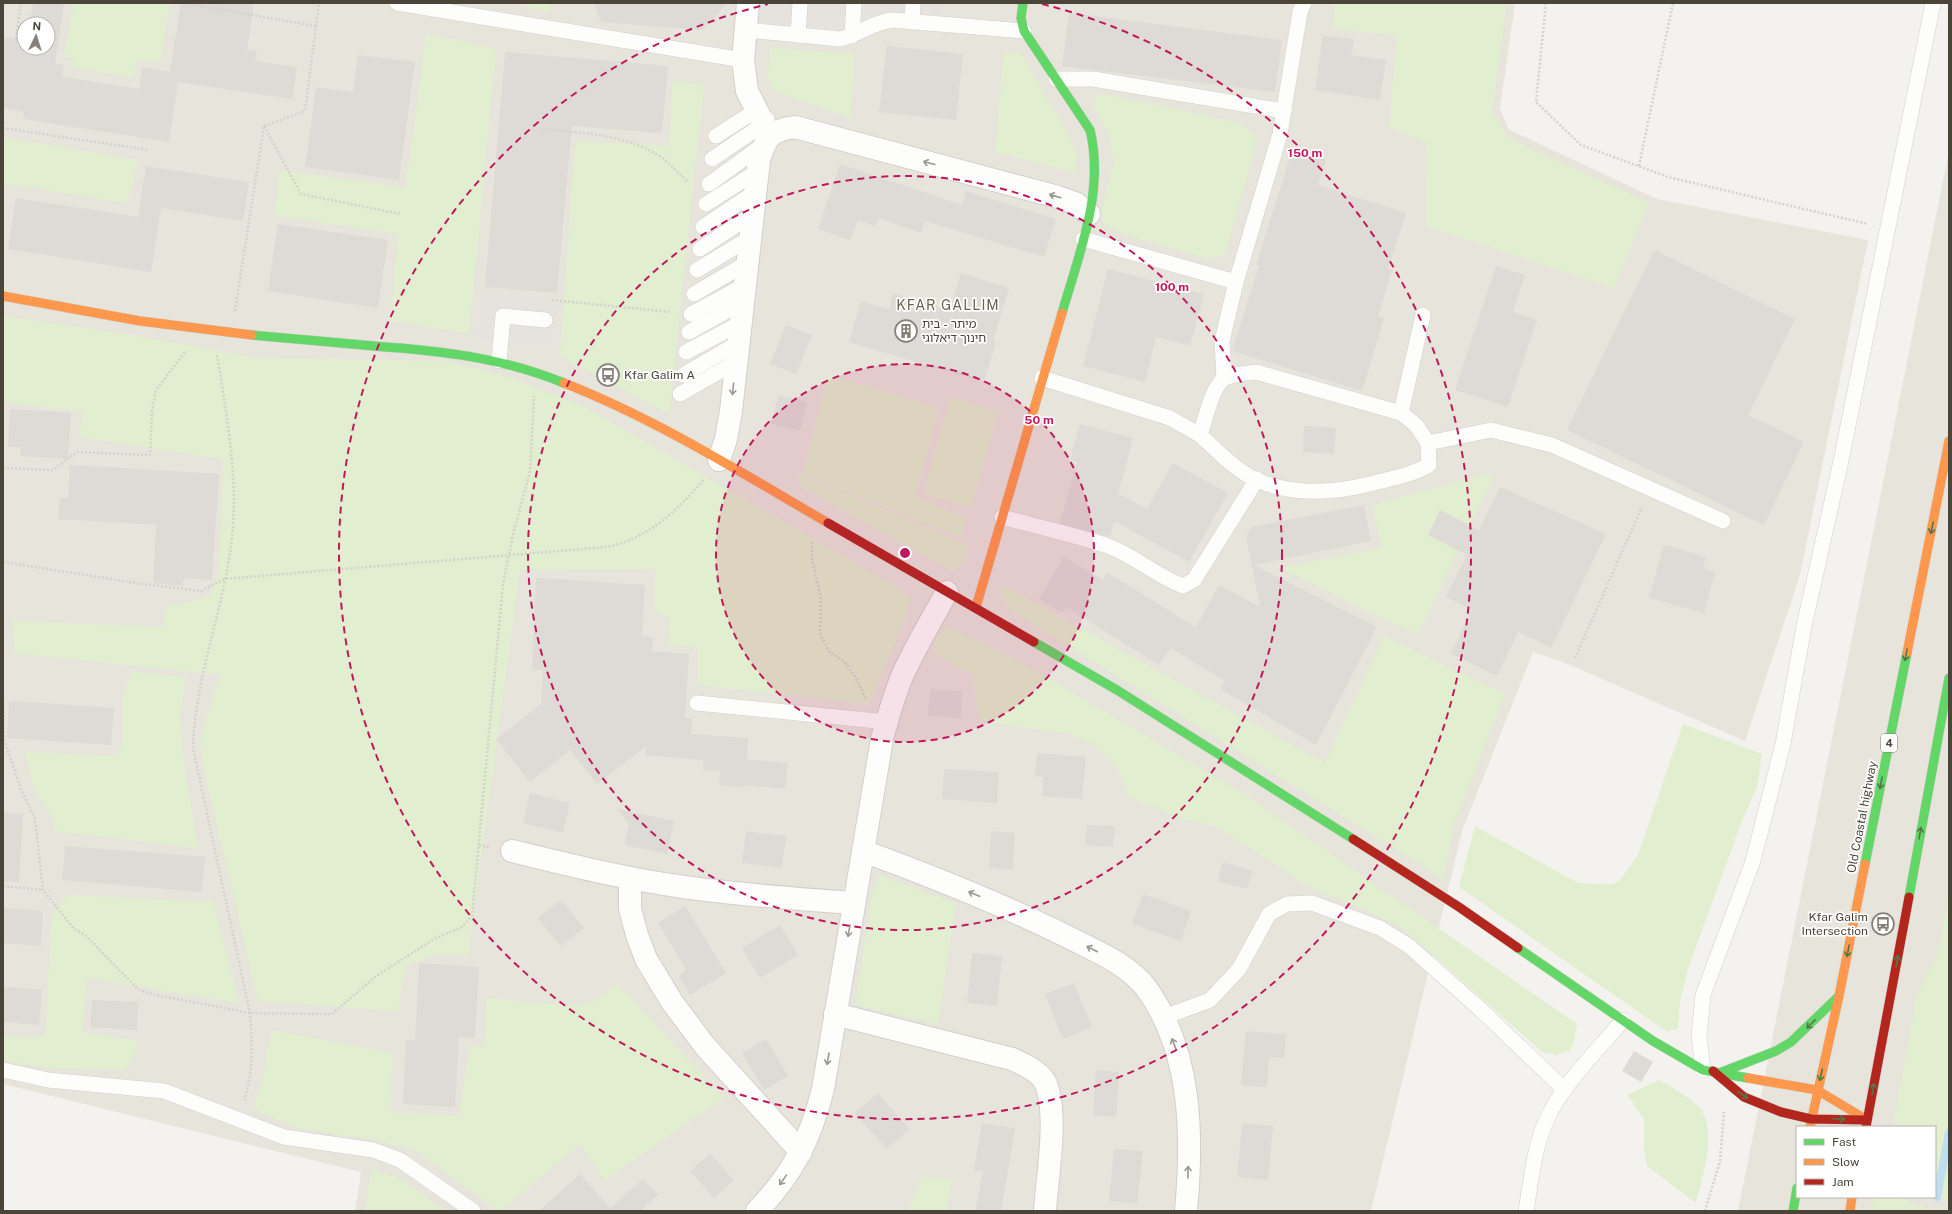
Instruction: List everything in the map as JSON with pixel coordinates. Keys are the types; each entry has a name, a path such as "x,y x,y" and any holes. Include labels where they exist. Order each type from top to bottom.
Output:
{"main road":[{"path":"976,607 1083,240 1095,190 1097,167 1090,130 1024,31 1021,18 1023,3"},
{"path":"3,296 133,320 208,330 418,348 499,361 535,372 603,398 719,460 947,592 976,607 1214,750 1515,944 1653,1041 1713,1071 1744,1097 1810,1123 1867,1123"},
{"name":"Old Coastal highway","path":"1810,1123 1839,996 1949,441"},
{"path":"1867,1123 1949,678"},
{"path":"1713,1071 1776,1051 1791,1042 1839,996"},
{"path":"1713,1071 1817,1090 1867,1123"},
{"path":"1793,1211 1796,1194"},
{"path":"1850,1211 1852,1198"}],"street":[{"path":"719,460 726,439 731,411 755,192 764,130 747,91 743,60 748,3"},
{"path":"764,130 795,128 1058,197 1075,203 1089,214"},
{"path":"757,1211 773,1195 801,1152 816,1118 863,851 883,722 902,675 947,592"},
{"path":"512,851 630,879 742,894 854,903"},
{"path":"863,851 932,876 1024,914 1106,956 1128,970 1146,988 1164,1017 1178,1054 1186,1095 1189,1147 1186,1211"},
{"path":"630,879 630,909 637,935 646,959 668,996 705,1046 801,1152"},
{"path":"835,1014 1012,1059 1028,1067 1044,1081 1051,1101 1052,1124 1045,1211"}],"lane":[{"path":"397,3 743,60"},
{"path":"798,35 800,3"},
{"path":"852,36 854,3"},
{"path":"912,22 913,3"},
{"path":"1224,379 1222,341 1236,282 1280,134 1300,12 1304,3"},
{"path":"1713,1071 1699,1036 1703,995 1753,862 1784,744 1804,626 1888,229 1933,3"},
{"path":"746,30 840,39 852,36 877,22 892,20 1024,31"},
{"path":"1056,79 1093,79 1284,111"},
{"path":"716,136 749,115 764,130"},
{"path":"712,159 764,130"},
{"path":"709,184 764,130"},
{"path":"706,204 758,171"},
{"path":"703,227 755,192"},
{"path":"700,249 753,214"},
{"path":"697,270 750,238"},
{"path":"1083,240 1236,282"},
{"path":"694,294 747,263"},
{"path":"691,314 741,323"},
{"path":"1401,413 1423,315"},
{"path":"499,361 503,316 545,320"},
{"path":"689,332 741,323"},
{"path":"686,352 741,323"},
{"path":"683,375 741,323"},
{"path":"680,394 741,323"},
{"path":"1042,378 1170,418 1200,435 1244,473 1274,487 1308,492 1351,489 1417,472 1429,465 1428,443 1416,425 1401,413 1256,372 1239,374 1224,379 1215,391 1200,435"},
{"path":"1428,443 1491,430 1552,445 1723,521"},
{"path":"1002,517 1108,546 1131,557 1168,580 1183,586 1194,580 1256,479"},
{"path":"697,703 883,722"},
{"path":"1164,1017 1210,1000 1239,969 1269,914 1287,904 1312,903 1380,928 1408,946 1480,1009 1565,1090"},
{"path":"1526,1211 1540,1139 1547,1118 1565,1090 1623,1020"},
{"path":"3,1070 48,1080 164,1092 284,1137 373,1150 400,1160 473,1211"}],"path":[{"path":"19,16 21,3"},
{"path":"184,3 316,26"},
{"path":"264,126 305,111 318,3"},
{"path":"1546,3 1536,102 1581,145 1668,177 1888,229"},
{"path":"1639,166 1673,3"},
{"path":"264,126 301,194 401,214"},
{"path":"232,333 264,126"},
{"path":"3,128 149,150"},
{"path":"543,129 610,137 633,144 661,157 690,183"},
{"path":"544,299 691,314"},
{"path":"3,468 53,470 77,452 150,455 152,411 156,390 208,330"},
{"path":"208,330 229,434 233,485 233,527 224,579 194,724 194,748 250,1013 253,1052 251,1081 237,1120"},
{"path":"3,699 4,740 21,790 35,819 43,890 74,929 85,935 139,990 156,995 250,1013 332,1014 374,977 434,939 462,927 472,916 503,584 530,471 535,372"},
{"path":"3,562 143,584 200,591 224,579 607,547 624,543 654,528 683,504 719,460"},
{"path":"1575,658 1650,488"},
{"path":"812,514 812,560 822,608 820,634 830,653 841,657 852,671 883,722"},
{"path":"3,886 43,890"},
{"path":"1705,1211 1720,1161 1724,1111"}],"shaded area":[{"path":"3,3 1515,3 1500,108 1508,129 1657,199 1868,240 1800,575 1745,741 1563,662 1533,652 1462,831 1371,1211 355,1211 361,1172 3,1084"},
{"path":"759,3 945,3 944,17 881,12 841,29 758,22"},
{"path":"1949,151 1949,1211 1738,1211"},
{"path":"481,292 557,300 552,345 476,337"}],"green space":[{"path":"74,3 170,3 160,61 136,61 134,78 72,67 73,57 64,57"},
{"path":"514,3 549,3 550,12"},
{"path":"1335,3 1507,3 1492,112 1510,139 1649,203 1614,288 1426,226 1427,143 1389,127 1397,35 1333,29"},
{"path":"426,33 496,49 469,334 391,320 398,234 274,215 280,170 406,188"},
{"path":"770,48 854,54 851,118 775,91 768,79"},
{"path":"1004,52 1021,54 1070,137 1077,158 1075,173 995,152"},
{"path":"672,81 704,85 669,414 560,356 575,141 669,146"},
{"path":"1104,94 1240,123 1253,134 1257,142 1225,254 1217,258 1205,258 1121,233 1105,225 1101,213 1114,162 1110,136 1094,107 1096,97"},
{"path":"3,137 138,160 127,203 3,183"},
{"path":"3,316 131,335 258,358 446,361 504,375 583,406 893,585 911,599 903,625 869,704 698,685 698,647 668,645 670,617 655,613 655,569 520,570 468,955 438,954 408,965 402,981 398,1011 258,1001 203,765 200,739 220,675 15,653 12,621 163,627 166,607 210,597 219,572 223,459 80,437 82,411 3,402"},
{"path":"829,375 938,408 916,497 966,518 961,538 802,474"},
{"path":"951,397 998,411 971,507 923,494"},
{"path":"797,473 969,545 964,564 952,571 801,487"},
{"path":"1484,474 1493,478 1418,635 1280,568 1382,548 1372,505"},
{"path":"1000,584 1325,763 1384,636 1505,694 1454,824 1444,879 1010,610 1001,595"},
{"path":"949,627 1022,663 1243,793 1577,1024 1574,1042 1569,1051 1556,1055 1542,1052 1400,926 1340,899 1316,891 1214,825 1181,819 1129,796 1120,772 1095,745 1071,734 979,721 973,675 952,664 935,652 936,637"},
{"path":"132,672 186,677 180,716 184,764 198,848 55,831 54,820 34,789 25,752 114,756 123,744 123,694"},
{"path":"1683,724 1762,754 1757,787 1742,821 1688,969 1680,1002 1678,1029 1666,1031 1459,887 1475,826 1578,883 1613,884 1621,879 1638,855"},
{"path":"880,876 956,903 938,1024 855,1005 873,889"},
{"path":"1949,892 1949,1201 1936,1196 1936,1126 1893,1126 1917,995 1938,952"},
{"path":"67,895 214,902 239,1003 87,978 82,1032 137,1041 136,1052 126,1070 46,1068 3,1060 3,1036 45,1037 52,915"},
{"path":"617,983 724,1098 605,1180 580,1144 501,1211 498,1211 416,1150 373,1140 298,1128 253,1109 263,1077 271,1030 392,1053 391,1112 459,1116 470,1045 485,1046 486,998 575,1006 596,1001"},
{"path":"1659,1080 1683,1094 1696,1104 1703,1112 1707,1122 1707,1158 1696,1203 1647,1166 1644,1148 1644,1119 1627,1095"},
{"path":"371,1169 399,1178 445,1211 365,1211"},
{"path":"923,1177 952,1179 947,1211 907,1211"},
{"path":"1874,1198 1898,1198 1936,1211 1871,1211"}],"building":[{"path":"33,3 64,3 55,64 64,65 62,77 139,89 143,67 170,72 181,3 254,3 247,50 257,51 255,61 297,67 292,99 178,82 169,142 23,119 24,112 3,108 3,37 16,39 16,56 56,56 56,16 31,16"},
{"path":"594,3 727,3 703,30 601,22"},
{"path":"1069,13 1282,40 1275,92 1062,66"},
{"path":"1323,36 1354,39 1351,55 1386,60 1380,100 1315,90"},
{"path":"887,46 963,54 956,120 879,112"},
{"path":"505,52 668,66 662,133 572,126 557,293 485,287"},
{"path":"358,55 415,62 399,180 305,167 316,87 353,92"},
{"path":"1293,148 1326,159 1318,185 1406,213 1388,269 1392,270 1378,316 1384,318 1362,391 1232,351 1259,266 1256,265"},
{"path":"840,164 962,205 966,191 1056,219 1044,257 925,221 921,233 878,218 875,226 858,220 850,240 818,229"},
{"path":"146,166 249,182 243,221 161,208 151,272 8,249 16,198 138,217"},
{"path":"278,224 388,240 378,308 268,291"},
{"path":"1654,250 1795,319 1748,415 1804,442 1764,525 1567,430"},
{"path":"1496,266 1525,275 1513,312 1537,320 1508,407 1455,390"},
{"path":"1108,269 1204,294 1190,346 1156,337 1145,382 1083,366"},
{"name":"מיתר - בית חינוך דיאלוגי","path":"961,273 1009,288 993,341 996,342 984,382 849,342 861,301 889,309 893,293 950,310"},
{"path":"786,325 812,335 796,374 770,364"},
{"path":"778,395 807,402 800,431 771,424"},
{"path":"10,409 71,413 68,459 20,456 21,447 8,447"},
{"path":"1080,424 1133,438 1118,493 1147,509 1173,463 1228,493 1189,562 1114,521 1110,537 1060,523 1077,462 1070,460"},
{"path":"1304,426 1336,428 1334,454 1303,452"},
{"path":"70,465 219,474 212,580 184,578 183,586 153,583 156,525 58,519 60,498 68,498"},
{"path":"1500,487 1606,534 1551,648 1518,632 1497,676 1451,653 1472,610 1446,597 1467,555 1428,535 1440,510 1479,530"},
{"path":"1364,505 1371,541 1254,565 1377,627 1316,745 1220,689 1225,681 1171,648 1159,665 1066,607 1062,613 1039,599 1064,557 1103,580 1108,573 1196,627 1219,585 1260,607 1246,537 1251,527"},
{"path":"1664,545 1706,557 1703,568 1715,572 1704,613 1649,598"},
{"path":"536,578 645,585 642,636 653,637 652,651 689,654 685,718 692,719 691,734 748,738 747,759 788,763 785,789 745,785 744,787 719,785 720,771 703,770 703,760 645,755 647,746 597,784 570,750 530,782 496,739 541,704 543,670 532,669"},
{"path":"930,689 962,691 961,718 928,716"},
{"path":"9,701 114,708 111,745 7,738"},
{"path":"1037,753 1086,757 1082,799 1042,796 1043,777 1035,776"},
{"path":"944,769 999,772 997,803 942,799"},
{"path":"530,793 570,803 563,833 523,823"},
{"path":"617,809 674,821 667,854 625,845 629,824"},
{"path":"3,813 23,814 19,882 3,881"},
{"path":"1087,825 1115,826 1113,847 1085,845"},
{"path":"746,831 786,836 782,868 742,863"},
{"path":"991,831 1015,833 1013,870 989,868"},
{"path":"65,846 205,857 202,892 62,880"},
{"path":"1223,862 1253,871 1247,889 1218,881"},
{"path":"1143,894 1191,911 1181,941 1132,924"},
{"path":"561,900 584,928 560,946 538,918"},
{"path":"685,906 726,973 690,995 679,977 686,969 658,923"},
{"path":"3,908 43,911 41,946 3,943"},
{"path":"780,925 798,955 760,978 742,948"},
{"path":"972,953 1002,956 997,1006 967,1003"},
{"path":"419,963 479,967 475,1038 459,1037 455,1107 403,1104 406,1040 415,1040"},
{"path":"1074,983 1092,1027 1063,1039 1045,994"},
{"path":"3,987 42,990 39,1025 3,1022"},
{"path":"92,1000 138,1002 137,1030 90,1027"},
{"path":"1246,1031 1286,1034 1284,1058 1269,1057 1267,1087 1241,1085"},
{"path":"766,1039 788,1076 764,1090 742,1053"},
{"path":"1634,1051 1653,1062 1641,1082 1622,1071"},
{"path":"1096,1070 1119,1072 1116,1117 1093,1115"},
{"path":"878,1093 909,1129 887,1149 855,1113"},
{"path":"982,1123 1015,1128 1001,1211 975,1211 983,1172 974,1170"},
{"path":"1242,1123 1273,1126 1268,1180 1237,1177"},
{"path":"1114,1149 1143,1151 1137,1203 1109,1201"},
{"path":"710,1154 734,1180 714,1198 690,1171"},
{"path":"580,1174 610,1208 643,1179 658,1195 640,1211 539,1211"}],"waterway":[{"path":"1937,1197 1949,1133"}],"traffic: fast":[{"path":"1023,3 1021,18 1024,31 1090,130 1094,153 1094,176 1088,222 1062,313"},
{"path":"252,335 447,353 494,361 540,374 564,383"},
{"path":"1034,642 1117,690 1353,839"},
{"path":"1865,864 1907,653"},
{"path":"1909,897 1949,678"},
{"path":"1518,948 1653,1041 1703,1070 1748,1078"},
{"path":"1722,1072 1776,1051 1791,1042 1839,996"},
{"path":"1793,1211 1796,1194"}],"traffic: slow":[{"path":"3,296 140,321 252,335"},
{"path":"976,607 1062,313"},
{"path":"564,383 598,397 665,430 731,466 828,523"},
{"path":"1907,653 1949,441"},
{"path":"1810,1126 1839,996 1865,864"},
{"path":"1748,1078 1817,1090 1867,1120"},
{"path":"1850,1211 1852,1198"}],"traffic: jam":[{"path":"828,523 1034,642"},
{"path":"1353,839 1459,907 1518,948"},
{"path":"1866,1126 1909,897"},
{"path":"1713,1071 1744,1097 1781,1112 1811,1119 1866,1120"}],"place":[{"name":"מיתר - בית חינוך דיאלוגי","path":"906,331"},
{"name":"Kfar Galim A","path":"608,375"},
{"name":"Kfar Galim Intersection","path":"1883,924"}],"district":[{"name":"KFAR GALLIM","path":"948,305"}]}
